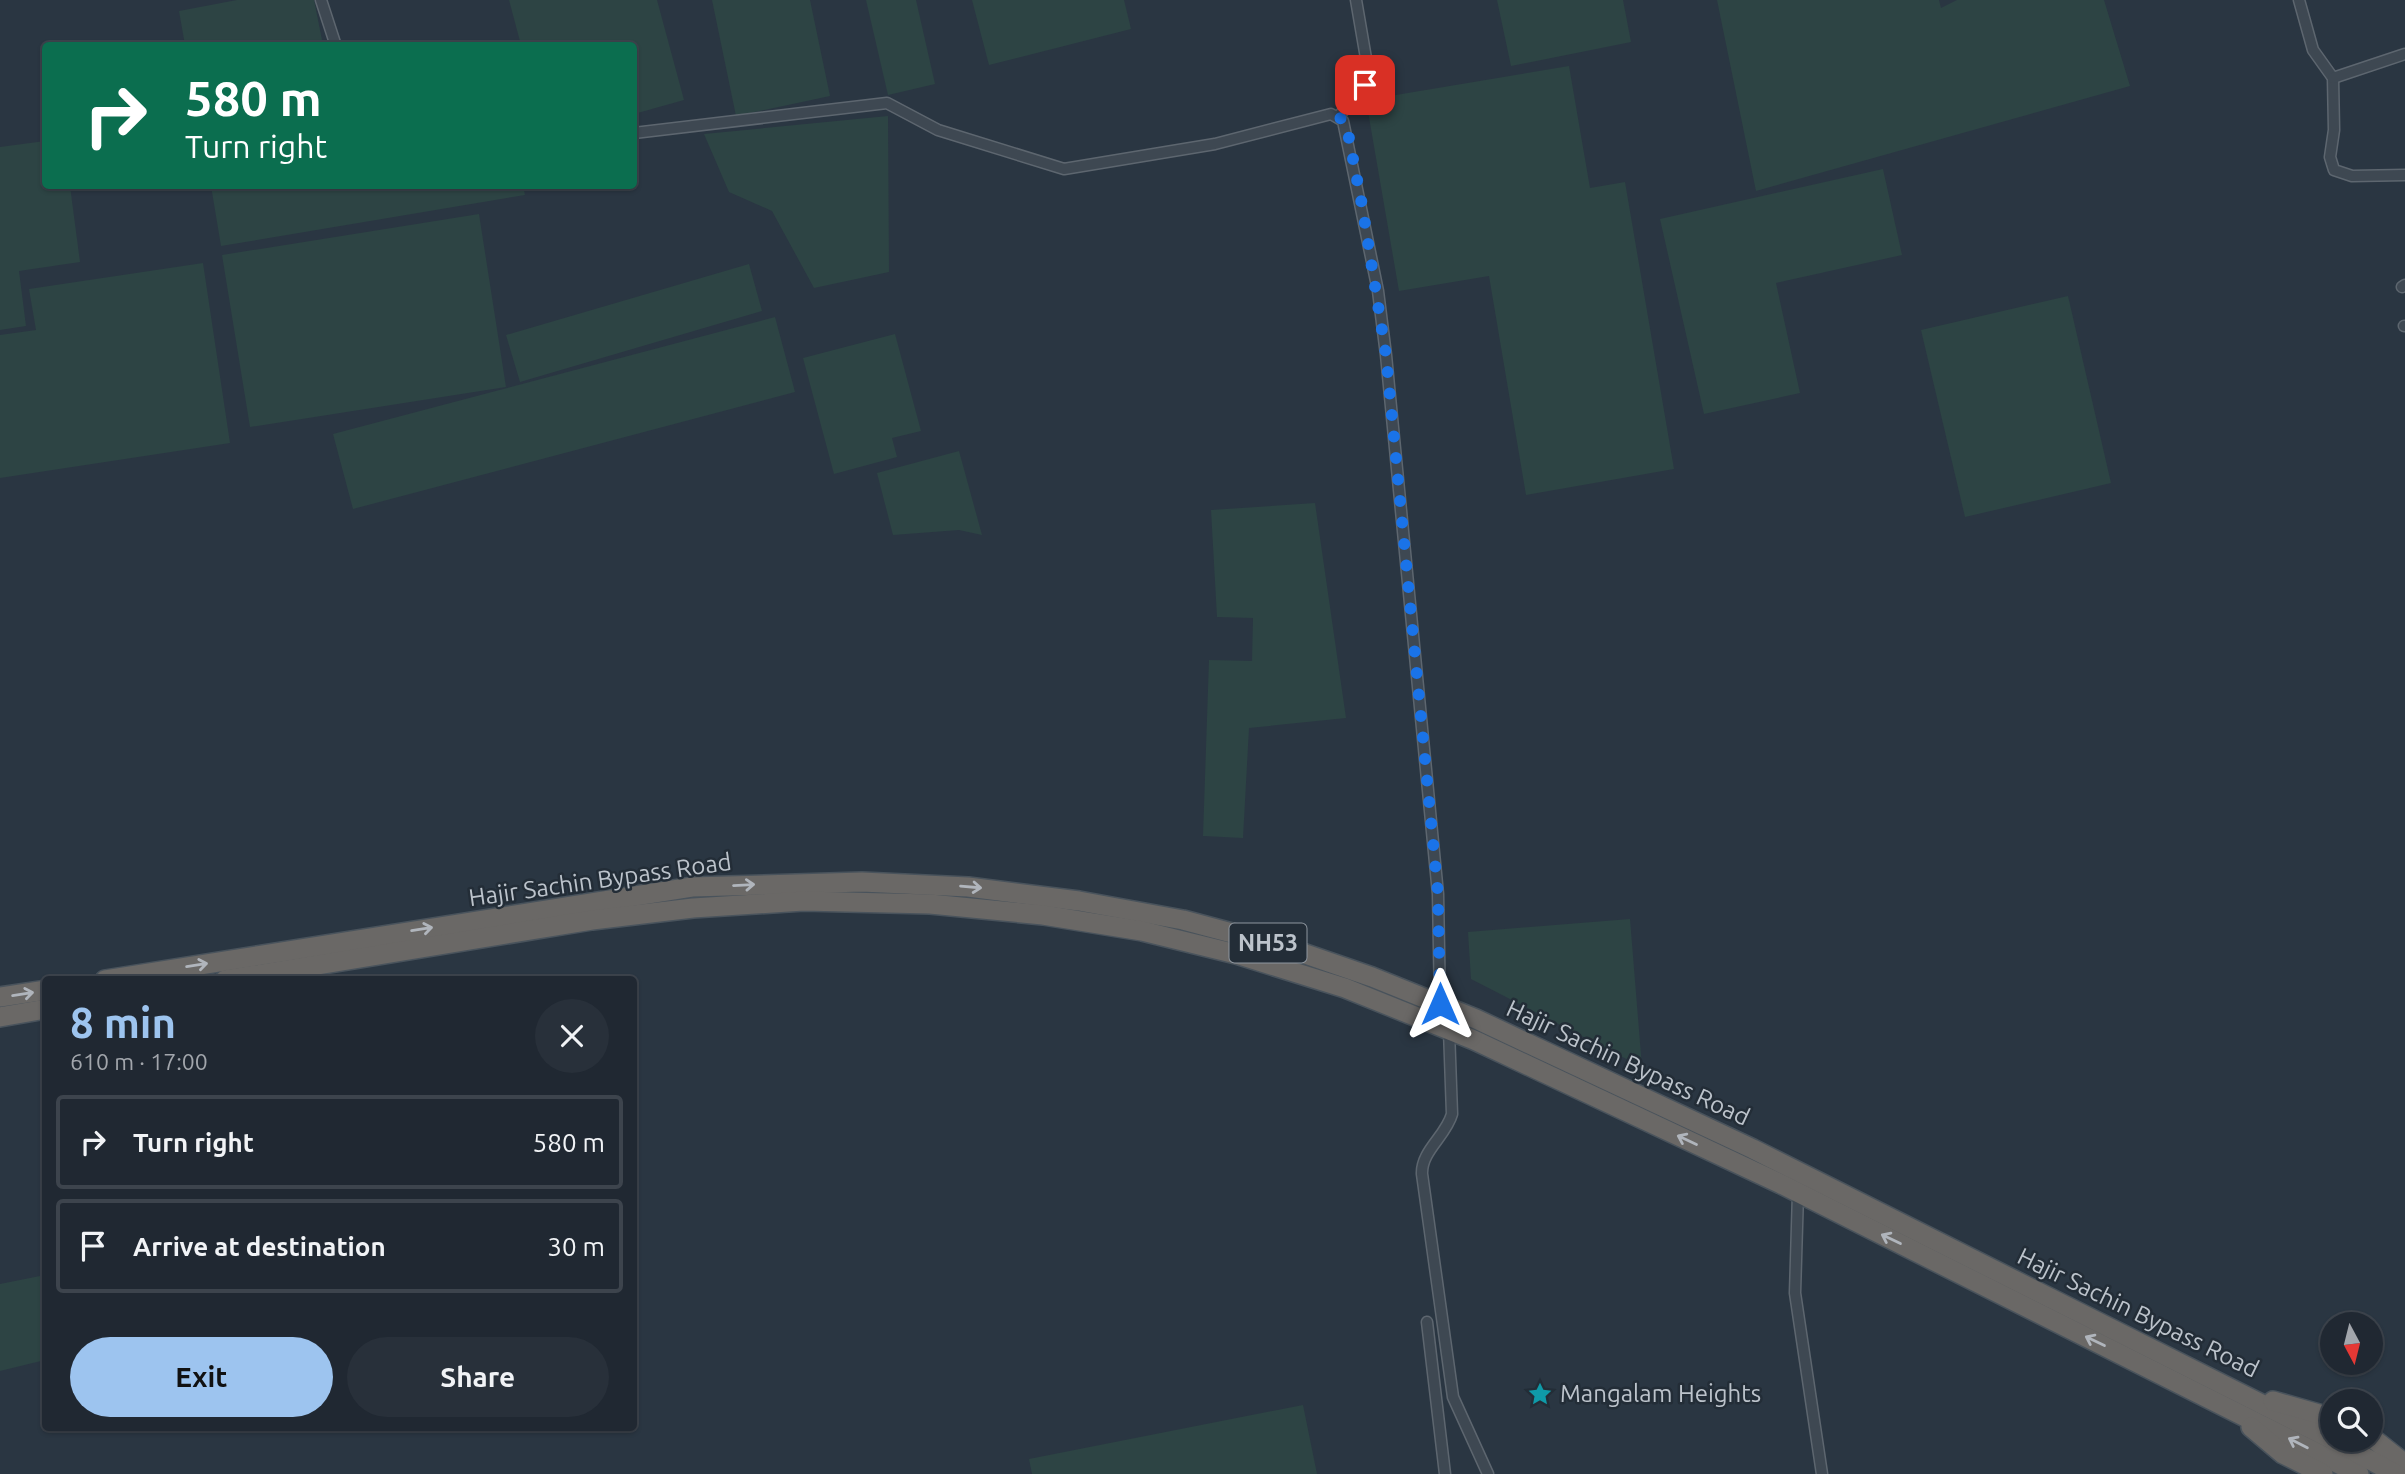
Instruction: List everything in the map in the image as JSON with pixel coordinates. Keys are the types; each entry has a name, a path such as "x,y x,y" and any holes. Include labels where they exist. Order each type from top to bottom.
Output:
{"highway":[{"name":"Hajir Sachin Bypass Road","path":"130,976 692,887 862,882 968,887 1079,901 1184,920 1288,948 1372,976 1440,1004 1753,1149 2320,1433"},
{"name":"NH53","path":"249,976 592,920 693,908 804,901 930,904 1043,915 1118,927 1236,954 1345,988 1449,1030 1798,1193 2359,1474"},
{"path":"0,997 42,991"},
{"path":"0,1017 42,1010"},
{"path":"2251,1397 2297,1405 2320,1413"},
{"path":"2228,1408 2283,1454 2323,1474"},
{"path":"2383,1447 2405,1464"},
{"name":"Hajir Sachin Bypass Road","path":"2355,1452 2396,1474"}],"street":[{"path":"320,0 335,42"},
{"path":"1339,116 1365,85 1367,64 1356,0"},
{"path":"2299,0 2313,50 2333,78 2334,130 2329,157 2334,170 2352,176 2405,174"},
{"path":"2333,78 2405,54"},
{"path":"637,133 887,103 938,130 1064,169 1215,145 1331,114 1339,116 1347,128 1386,355 1438,894 1440,1004"},
{"path":"1449,1030 1452,1114 1449,1125 1426,1157 1422,1174 1453,1396 1488,1474"},
{"path":"1798,1193 1795,1293 1822,1474"},
{"path":"1427,1322 1445,1474"}],"green space":[{"path":"237,0 314,0 322,42 184,42 179,11"},
{"path":"509,0 657,0 684,100 637,113 637,42 520,42"},
{"path":"712,0 810,0 830,96 736,116"},
{"path":"866,0 916,0 935,84 888,95"},
{"path":"972,0 1124,0 1131,29 989,65"},
{"path":"1497,0 1623,0 1631,42 1511,66"},
{"path":"1717,0 1939,0 1941,8 1957,0 2104,0 2130,86 1756,191"},
{"path":"1569,66 1590,188 1625,182 1674,469 1526,495 1489,276 1399,291 1366,100"},
{"path":"888,116 889,272 814,288 772,211 729,192 704,134"},
{"path":"42,141 42,189 70,189 80,262 19,271 26,326 0,330 0,147"},
{"path":"1883,169 1902,255 1776,283 1800,393 1704,414 1660,219"},
{"path":"212,189 524,189 525,195 221,246"},
{"path":"479,214 506,387 250,427 222,255"},
{"path":"203,263 230,443 0,478 0,335 36,330 29,289"},
{"path":"749,264 762,311 520,382 506,335"},
{"path":"2068,296 2111,483 1965,517 1921,330"},
{"path":"775,317 795,392 353,509 333,434"},
{"path":"895,334 921,431 892,438 897,457 834,474 803,358"},
{"path":"959,451 982,535 959,530 893,535 877,473"},
{"path":"1315,503 1346,718 1249,728 1243,838 1203,836 1209,660 1252,661 1253,618 1217,617 1211,510"},
{"path":"1630,919 1642,1067 1471,979 1468,932"},
{"path":"42,1276 42,1361 0,1371 0,1284"},
{"path":"1303,1405 1317,1474 1032,1474 1029,1459"}],"place":[{"name":"Mangalam Heights","path":"1540,1394"}],"route":[{"path":"1365,85 1339,116 1347,128 1378,291 1386,355 1438,894 1441,934 1440,1004"}]}
